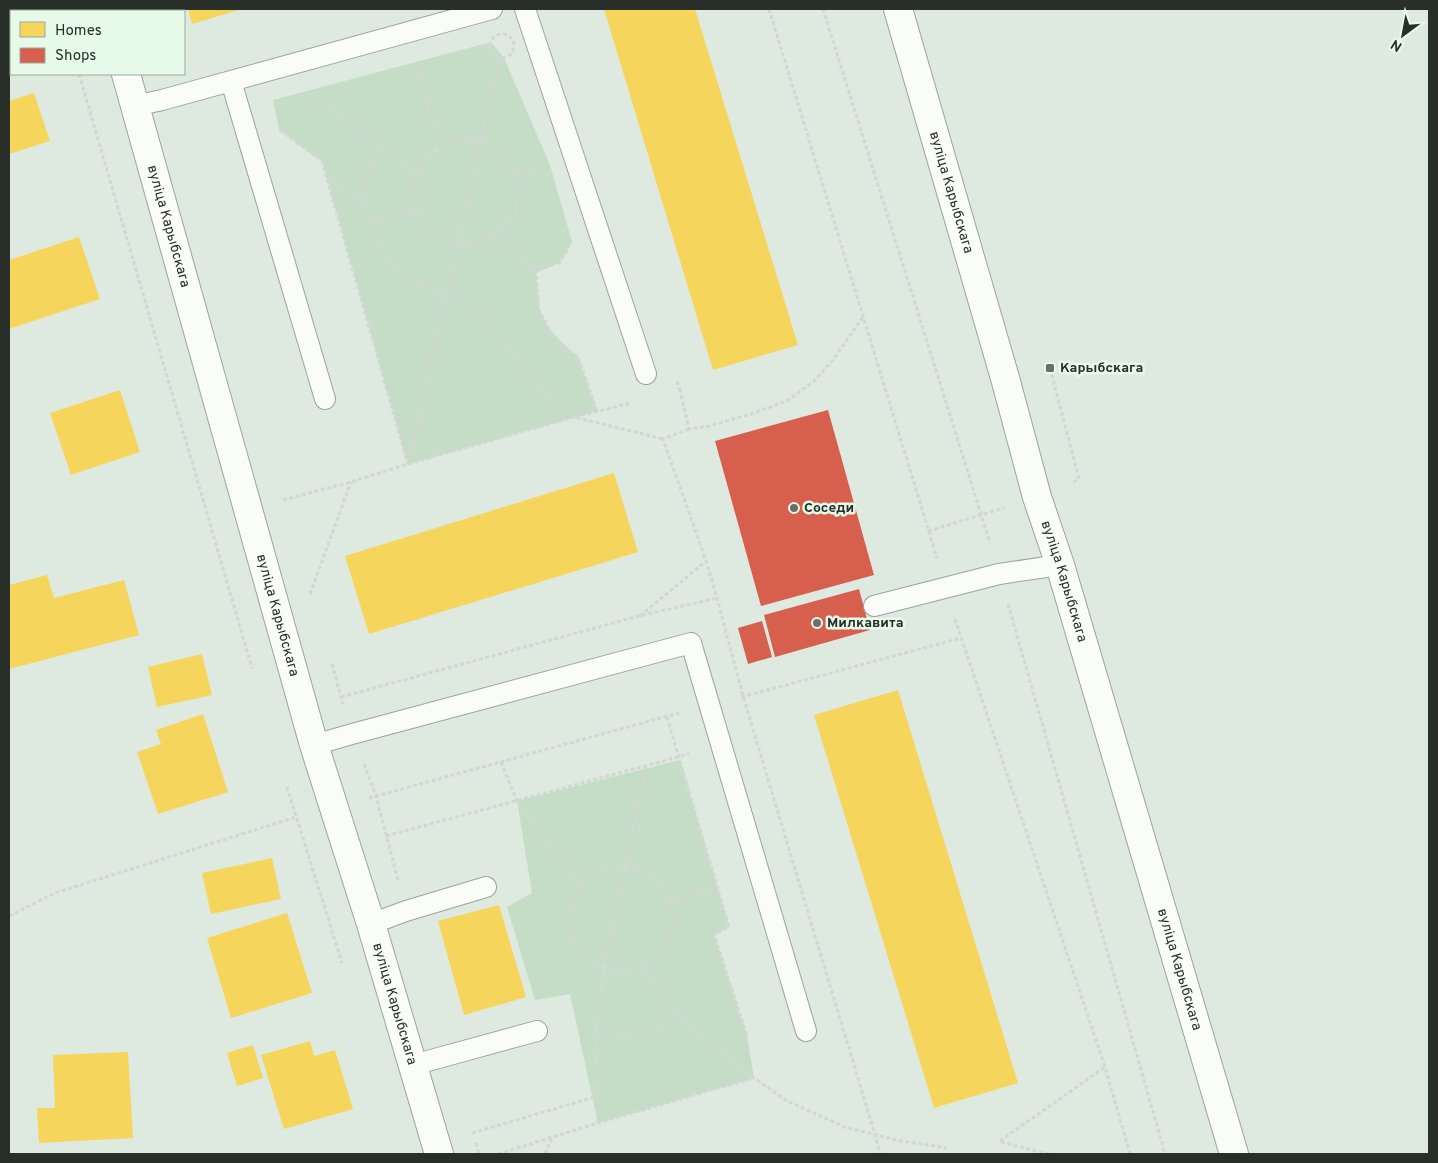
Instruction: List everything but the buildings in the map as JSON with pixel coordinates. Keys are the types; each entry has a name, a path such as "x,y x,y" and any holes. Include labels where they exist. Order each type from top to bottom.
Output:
{"street":[{"name":"вуліца Карыбскага","path":"898,9 1005,378 1037,498 1060,565 1234,1154"},
{"name":"вуліца Карыбскага","path":"126,75 314,746 371,924 439,1154"}],"lane":[{"path":"135,106 492,9"},
{"path":"525,9 646,374"},
{"path":"231,81 325,399"},
{"path":"874,606 999,574 1060,565"},
{"path":"314,746 352,734 691,643 806,1031"},
{"path":"371,924 406,911 486,887"},
{"path":"413,1065 537,1031"}],"path":[{"path":"484,40 493,38"},
{"path":"408,464 500,58"},
{"path":"414,59 441,146"},
{"path":"316,88 308,90 418,174"},
{"path":"278,122 279,130 322,160 408,464"},
{"path":"460,140 481,142 490,145 506,158 515,175 518,195 517,204 513,214 494,236 477,243 458,243 433,231 424,221 418,208 415,192 418,174 424,161 441,146 460,140"},
{"path":"380,146 372,159 364,182 365,202 370,221 381,248 396,267 411,278 478,312 565,419"},
{"path":"515,175 550,165"},
{"path":"326,176 351,195 365,202"},
{"path":"370,221 418,208"},
{"path":"501,230 536,273 539,307 542,316 552,334 564,347 578,357 597,411"},
{"path":"574,417 663,439 689,429 710,426 754,413 787,401 813,382 832,361 863,316"},
{"path":"672,392 680,390 689,429"},
{"path":"282,500 352,482 408,464 631,402"},
{"path":"663,439 706,561 743,696 876,1135 880,1154"},
{"path":"310,594 352,482"},
{"path":"639,616 706,561"},
{"path":"342,697 639,616 717,598"},
{"path":"376,796 960,638"},
{"path":"667,717 729,927 714,934 747,1036"},
{"path":"386,836 722,746"},
{"path":"501,762 517,801 580,886"},
{"path":"598,1123 597,1033 604,968 646,766"},
{"path":"9,916 55,893 295,817"},
{"path":"616,867 626,867 636,869 653,878 660,885 671,902 672,928 662,951 652,960 641,967 616,970 604,968 591,961 581,952 574,940 570,926 570,912 573,898 580,886 588,879 596,873 616,867"},
{"path":"671,902 718,889"},
{"path":"641,967 692,1028 754,1078 787,1101 845,1127 896,1140 946,1148"},
{"path":"597,1033 630,1036 650,1033 660,1028 678,1013"},
{"path":"1048,1154 1000,1141 1105,1067"},
{"path":"498,1154 754,1078"},
{"path":"472,1133 598,1096"},
{"path":"545,1154 552,1137"}],"green space":[{"path":"491,42 504,58 550,165 572,242 559,263 536,273 539,307 545,323 559,340 578,357 597,411 408,464 322,161 279,130 273,100"},
{"path":"680,760 729,927 714,934 747,1036 754,1078 598,1123 570,994 535,1000 507,907 532,893 517,801"}],"place":[{"name":"Карыбскага","path":"1050,368"},
{"name":"Соседи","path":"794,508"},
{"name":"Милкавита","path":"817,623"}]}
